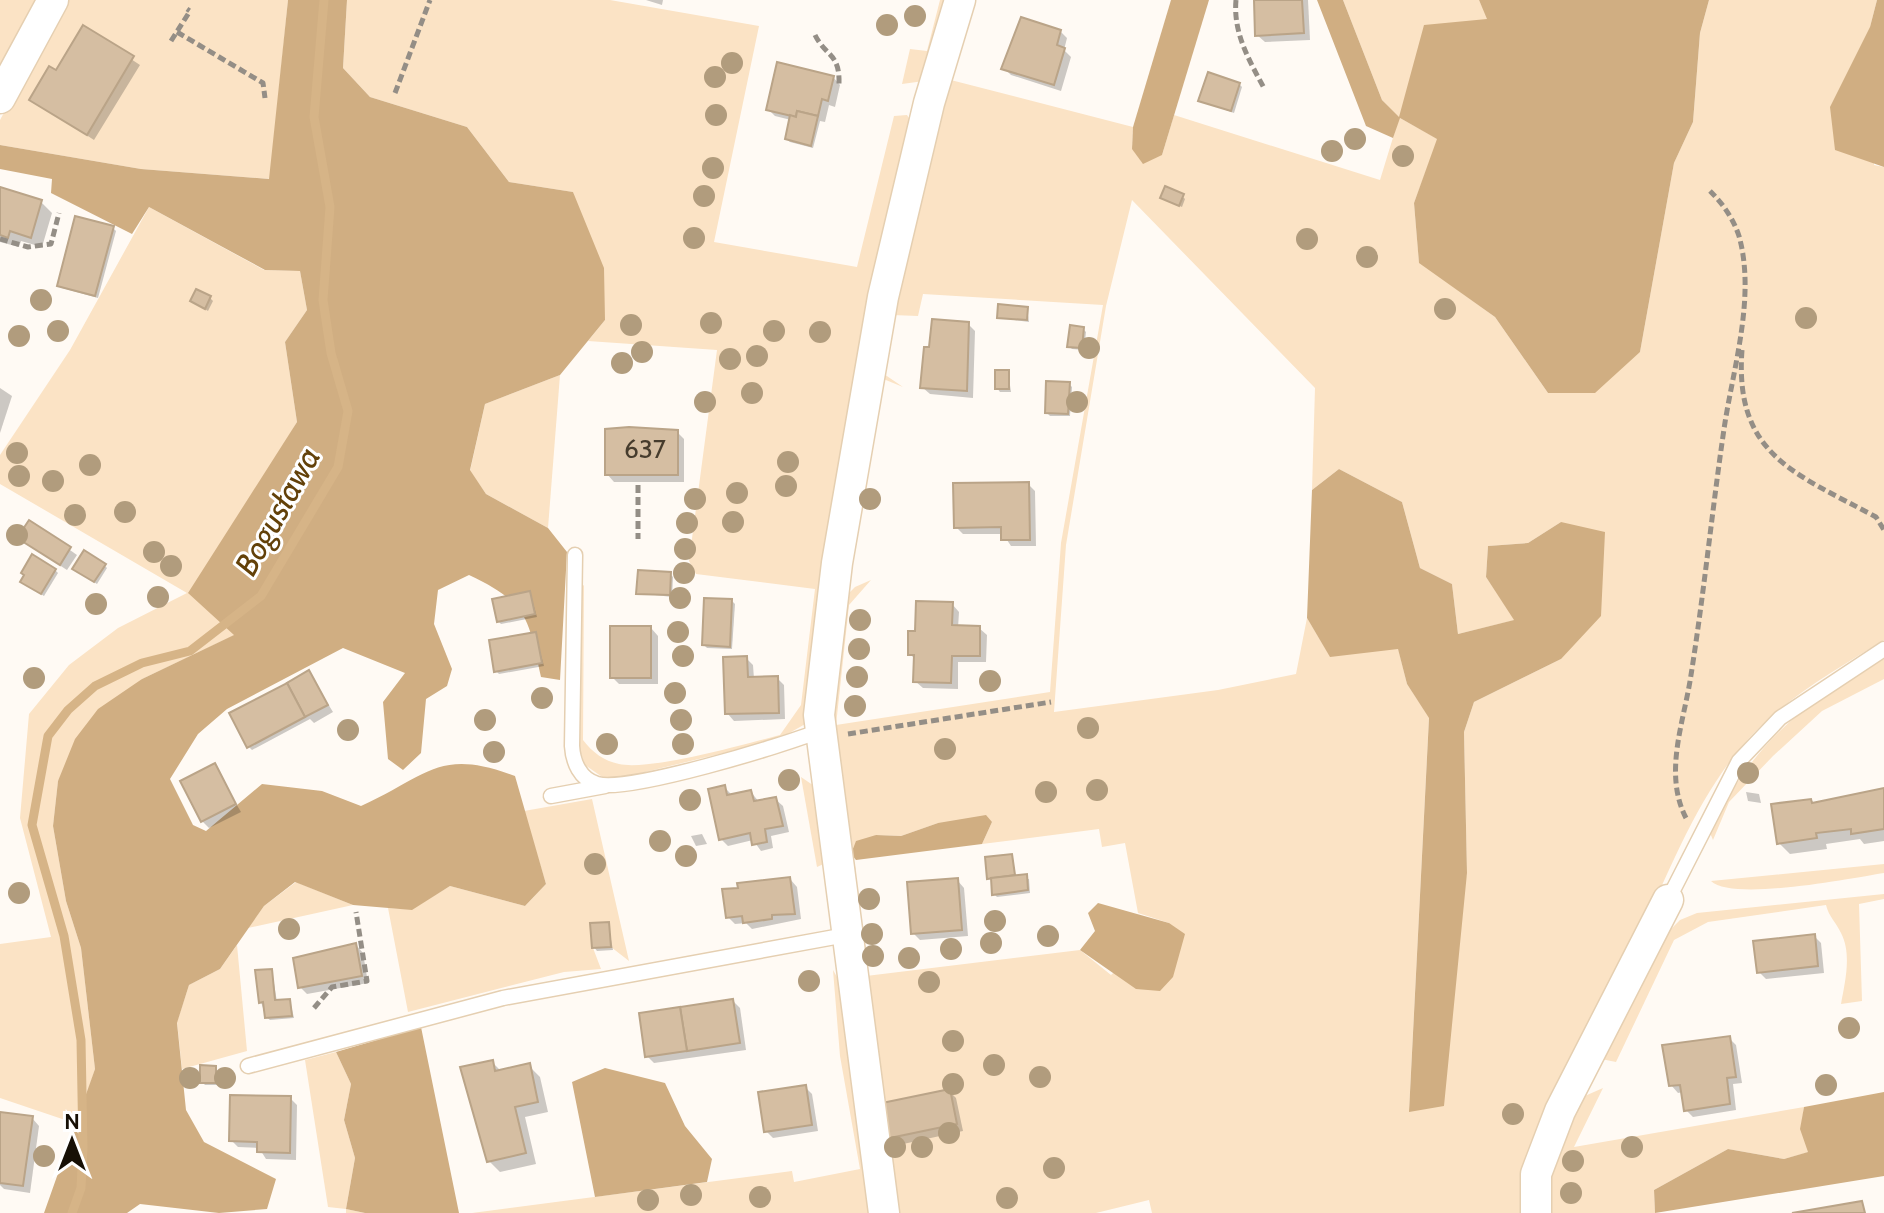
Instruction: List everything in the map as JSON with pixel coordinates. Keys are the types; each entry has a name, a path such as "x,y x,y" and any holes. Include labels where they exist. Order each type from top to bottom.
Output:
{"street":[{"path":"0,98 53,0"},
{"path":"884,1213 819,735 837,563 883,297 929,103 960,0"},
{"path":"1536,1213 1536,1174 1560,1111 1668,900"}],"lane":[{"path":"575,555 573,757 587,779 609,785"},
{"path":"1668,900 1739,761 1780,718 1884,649"},
{"path":"551,796 691,769 819,735"},
{"path":"248,1066 503,998 846,935"}],"path":[{"path":"395,93 430,0"},
{"path":"1236,0 1235,15 1244,49 1264,88"},
{"path":"171,41 190,11 187,9"},
{"path":"177,32 263,83 265,98"},
{"path":"815,35 834,55 839,68 839,84"},
{"path":"237,67 242,58"},
{"path":"1710,191 1727,209 1739,238 1743,325 1740,373 1743,404 1758,437 1783,466 1876,517 1884,530"},
{"path":"0,239 28,247 51,244 59,213"},
{"path":"1697,840 1683,812 1674,782 1677,745 1704,593 1728,404 1743,325"},
{"path":"638,485 638,539"},
{"path":"819,735 1051,702"},
{"path":"314,1008 332,987 367,981 356,912"}],"shaded area":[{"path":"0,0 46,0 0,82"},
{"path":"65,0 288,0 270,179 141,169 0,145 0,120"},
{"path":"288,0 347,0 343,68 370,97 467,127 509,182 573,192 604,268 605,320 560,375 485,404 470,470 486,494 548,528 567,552 560,680 541,677 528,626 514,604 503,594 469,575 438,590 434,624 452,669 447,686 426,699 421,753 403,770 388,759 383,702 405,673 343,648 227,709 198,734 170,779 193,825 206,831 262,784 322,791 361,806 434,769 468,764 489,768 515,776 546,884 525,906 450,886 412,910 353,905 295,882 264,906 220,969 189,985 177,1023 186,1110 204,1142 276,1179 267,1209 219,1213 140,1204 127,1213 44,1213 95,1069 81,948 66,901 53,826 58,781 75,739 98,709 142,679 234,635 188,593 297,422 285,342 307,310 300,271 265,270 149,207 132,234 51,193 52,179 0,169 0,145 141,169 269,179"},
{"path":"347,0 610,0 759,26 714,242 857,267 894,116 907,115 914,126 807,723 777,740 608,781 585,765 578,745 580,588 584,585 583,740 603,758 633,765 698,756 780,735 801,705 815,589 696,574 689,561 717,350 588,341 605,320 573,192 509,182 467,127 370,97 343,68"},
{"path":"940,0 947,0 924,81 902,84 910,49 927,51"},
{"path":"1171,0 1209,0 1162,155 1143,164 1132,149 1133,127"},
{"path":"1317,0 1343,0 1382,100 1399,117 1424,25 1487,19 1479,0 1709,0 1700,33 1693,122 1674,163 1640,352 1595,393 1548,393 1495,317 1419,263 1414,203 1437,139 1400,118 1393,138 1366,126"},
{"path":"1343,0 1479,0 1488,19 1400,118 1438,139 1414,203 1419,262 1495,317 1548,393 1640,352 1674,163 1693,122 1700,33 1709,0 1877,0 1870,27 1874,165 1884,167 1884,640 1826,676 1770,717 1739,750 1709,792 1673,861 1527,1174 1520,1213 1152,1213 1149,1200 1096,1213 890,1213 852,905 858,891 866,976 1080,950 1111,975 1169,923 1138,913 1125,843 1102,847 1099,829 982,844 992,822 938,823 901,836 876,835 852,854 856,870 851,868 829,727 842,600 855,587 871,580 849,605 836,725 1050,692 1061,543 1103,305 923,294 918,316 892,315 881,372 903,387 876,376 943,78 1133,127 1132,149 1162,155 1174,115 1380,180 1399,118 1382,100","holes":["1132,200 1315,388 1312,490 1339,469 1402,502 1420,568 1452,584 1458,634 1515,620 1486,577 1488,546 1528,543 1561,522 1561,659 1474,702 1464,732 1467,873 1409,1111 1429,717 1407,684 1398,648 1330,656 1307,618 1296,674 1218,690 1054,712 1066,545 1106,306"]},
{"path":"1877,0 1884,0 1884,167 1835,150 1830,107 1870,27"},
{"path":"149,207 264,270 300,271 307,310 285,342 297,422 267,473 235,635 142,679 58,781 53,826 66,901 81,948 95,1069 77,1124 0,1098 0,944 51,937 20,818 29,714 69,665 118,628 187,593 0,484 0,455 70,350"},
{"path":"560,375 548,528 486,494 470,471 485,404"},
{"path":"1339,469 1402,502 1420,568 1452,584 1458,634 1514,620 1486,577 1488,546 1528,543 1561,522 1605,532 1601,616 1561,659 1474,702 1464,732 1467,873 1444,1106 1409,1112 1429,718 1407,684 1398,649 1330,657 1307,618 1312,490"},
{"path":"1884,659 1884,679 1822,711 1729,802 1713,840 1710,833 1726,802 1761,751 1781,730 1827,693"},
{"path":"801,777 820,790 828,862 817,867"},
{"path":"592,799 629,961 611,947 593,948 601,969 564,972 408,1012 388,908 412,909 450,886 525,906 546,884 524,811"},
{"path":"986,815 992,822 982,844 856,860 851,854 856,841 876,835 901,836 938,823"},
{"path":"1884,864 1884,873 1794,887 1743,889 1723,887 1711,881"},
{"path":"296,882 353,905 248,928 264,906"},
{"path":"1884,894 1884,899 1859,904 1862,1001 1841,1004 1847,968 1846,950 1826,905 1708,922 1674,940 1616,1062 1601,1059 1668,932 1680,920 1697,913"},
{"path":"1098,903 1169,923 1185,934 1173,977 1160,991 1136,989 1080,950 1095,931 1088,913"},
{"path":"237,945 247,1051 182,1069 177,1022 189,985 220,969"},
{"path":"833,970 846,993 873,1213 472,1213 792,1171 794,1182 860,1169 840,1056"},
{"path":"421,1027 459,1213 365,1213 346,1209 355,1158 344,1120 351,1084 336,1052"},
{"path":"336,1052 351,1084 344,1120 355,1158 346,1209 328,1207 305,1060"},
{"path":"605,1068 665,1083 685,1126 712,1159 707,1182 595,1197 572,1082"},
{"path":"1603,1088 1574,1147 1804,1107 1801,1129 1809,1152 1784,1159 1728,1149 1654,1190 1655,1213 1543,1213 1546,1177 1578,1099"},
{"path":"1884,1092 1884,1176 1655,1213 1654,1190 1728,1149 1784,1159 1808,1152 1800,1129 1804,1107"}],"building":[{"path":"1254,0 1302,0 1304,33 1255,36"},
{"path":"1021,17 1061,30 1057,45 1065,48 1054,85 1001,69"},
{"path":"83,25 134,56 87,135 29,100 49,66 56,70"},
{"path":"777,62 834,76 828,101 822,99 818,116 797,111 796,117 766,110"},
{"path":"1208,72 1240,83 1231,111 1198,101"},
{"path":"797,111 818,116 811,146 785,139 790,115 796,117"},
{"path":"1165,186 1184,194 1179,206 1160,198"},
{"path":"0,187 42,200 31,238 10,231 8,238 0,235"},
{"path":"75,216 114,226 95,296 57,286"},
{"path":"196,289 211,296 205,309 190,301"},
{"path":"998,304 1028,307 1027,320 997,318"},
{"path":"932,319 969,322 967,391 920,388 924,347 929,347"},
{"path":"1070,325 1084,327 1082,348 1067,347"},
{"path":"995,370 1009,370 1009,389 995,389"},
{"path":"1046,381 1070,382 1068,414 1045,413"},
{"path":"605,429 678,430 678,475 605,475"},
{"path":"1029,482 1030,540 1001,540 1001,527 954,528 953,483"},
{"path":"29,520 71,547 60,565 17,538"},
{"path":"84,550 106,564 94,582 72,569"},
{"path":"32,554 56,569 41,594 20,582 24,575 21,573"},
{"path":"638,570 671,572 670,595 636,594"},
{"path":"530,591 535,614 497,622 492,599"},
{"path":"704,598 732,599 730,647 702,645"},
{"path":"916,601 953,602 952,625 980,626 980,656 952,656 951,683 913,682 914,655 908,655 908,631 915,631"},
{"path":"610,626 651,626 651,678 610,678"},
{"path":"536,632 542,663 494,672 489,640"},
{"path":"747,656 748,677 778,676 779,713 725,714 723,657"},
{"path":"309,670 328,705 305,717 287,683"},
{"path":"287,683 305,717 247,748 229,713"},
{"path":"215,763 236,804 201,822 180,781"},
{"path":"725,785 727,795 751,790 754,801 776,797 783,826 765,829 767,842 752,845 750,833 719,840 708,789"},
{"path":"1884,788 1884,829 1851,834 1851,829 1816,833 1817,838 1777,844 1771,804 1811,799 1812,803"},
{"path":"1012,854 1015,875 987,879 985,857"},
{"path":"1027,874 1028,890 992,895 991,878"},
{"path":"790,877 795,914 772,915 772,919 743,923 742,916 726,918 722,889 738,888 737,883"},
{"path":"958,878 962,930 911,934 907,882"},
{"path":"609,922 611,947 592,948 590,923"},
{"path":"1815,934 1818,966 1757,973 1753,941"},
{"path":"356,943 362,976 298,988 293,958"},
{"path":"272,969 275,1000 290,999 292,1016 265,1018 263,1002 259,1003 255,970"},
{"path":"733,999 740,1043 687,1051 680,1007"},
{"path":"680,1007 687,1051 645,1057 639,1013"},
{"path":"1730,1036 1736,1077 1727,1078 1730,1104 1684,1111 1680,1085 1669,1086 1662,1045"},
{"path":"493,1060 495,1071 530,1063 538,1102 515,1107 526,1153 487,1162 460,1067"},
{"path":"200,1065 216,1066 216,1083 200,1083"},
{"path":"806,1085 812,1125 764,1132 758,1092"},
{"path":"950,1089 957,1124 885,1139 877,1104"},
{"path":"230,1095 291,1096 290,1153 257,1152 257,1142 229,1141"},
{"path":"0,1112 33,1116 23,1186 0,1183"},
{"path":"1862,1201 1865,1213 1792,1213"}],"waterway":[{"name":"Bogusława","path":"72,1213 81,1188 81,1040 64,936 32,825 48,736 68,710 95,686 142,663 190,651 261,596 338,467 348,411 331,353 323,300 330,207 314,117 324,0"}]}
